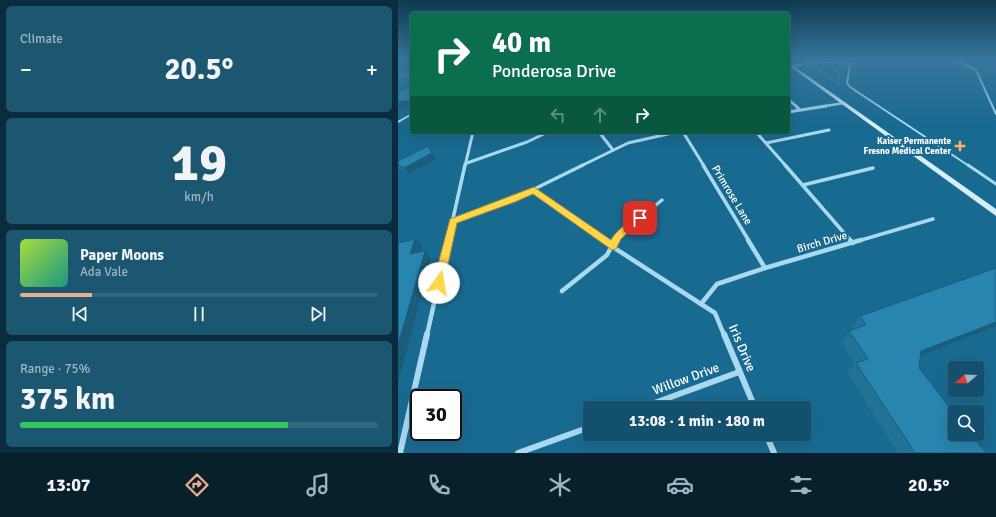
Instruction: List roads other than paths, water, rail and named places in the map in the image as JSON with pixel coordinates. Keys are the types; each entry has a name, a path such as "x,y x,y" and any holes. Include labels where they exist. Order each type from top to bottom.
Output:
{"main road":[{"path":"812,80 996,213"}],"street":[{"path":"790,101 800,110"},
{"path":"790,112 844,103"},
{"path":"766,143 829,130"},
{"path":"400,453 473,134"},
{"path":"467,163 527,142 544,134"},
{"path":"601,134 613,150"},
{"path":"453,221 512,200 628,143 668,134"},
{"name":"Primrose Lane","path":"684,134 766,268"},
{"path":"758,134 853,243"},
{"path":"803,185 873,168"},
{"name":"Iris Drive","path":"534,190 612,247 715,313 752,401"},
{"path":"562,291 607,255 617,237 662,200"},
{"name":"Birch Drive","path":"701,304 717,284 766,268 933,220"},
{"name":"Willow Drive","path":"660,401 739,372"},
{"path":"518,453 583,430"},
{"path":"769,441 774,453"}],"lane":[{"path":"847,80 847,83 850,87 996,184"},
{"path":"981,80 996,114"},
{"path":"398,122 410,115"}],"place":[{"name":"Kaiser Permanente Fresno Medical Center","path":"960,146"}]}
